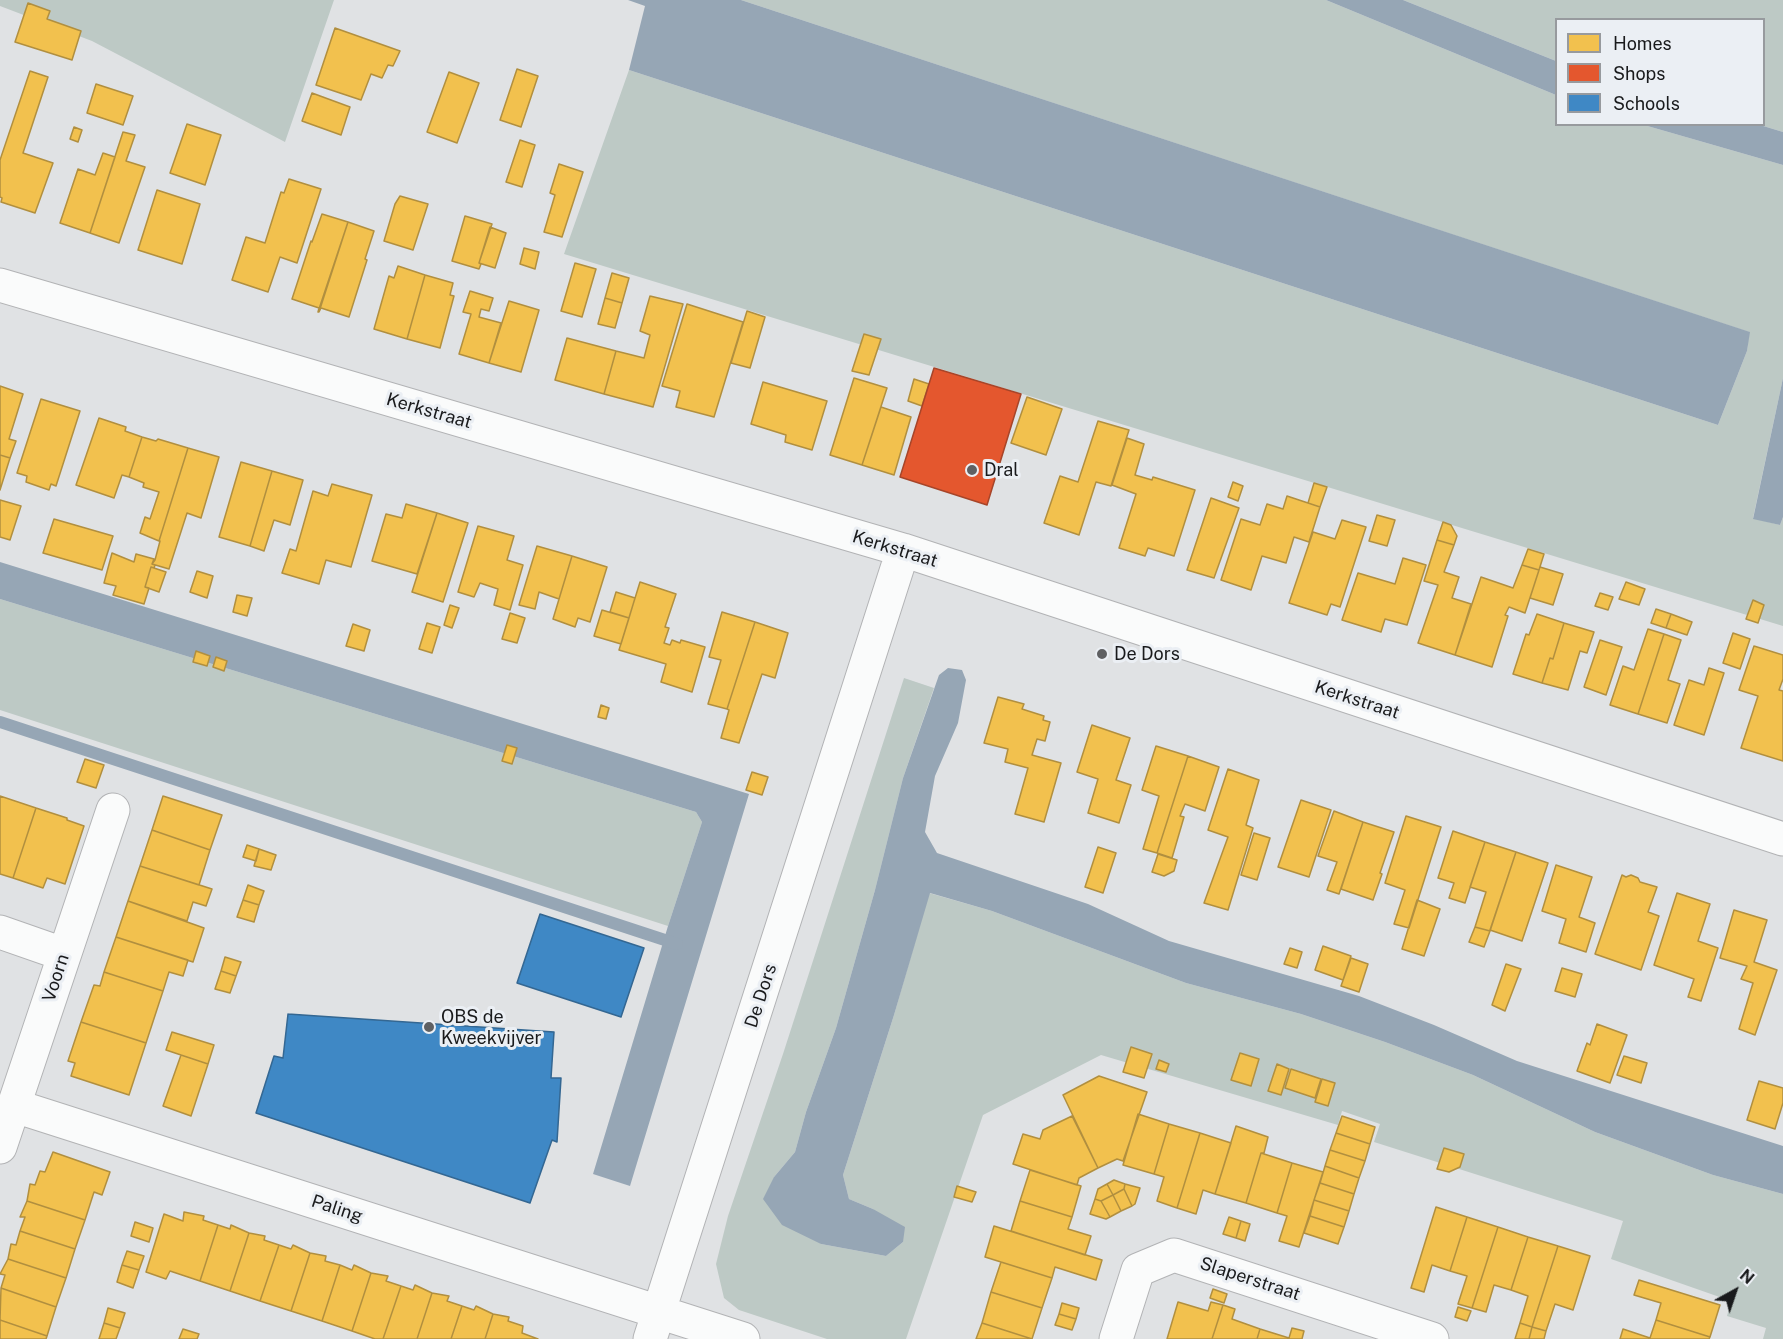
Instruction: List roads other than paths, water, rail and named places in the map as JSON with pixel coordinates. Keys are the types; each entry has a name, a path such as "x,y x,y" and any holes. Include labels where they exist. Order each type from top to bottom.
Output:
{"street":[{"name":"Kerkstraat","path":"0,285 903,550 1783,838"},
{"name":"De Dors","path":"654,1326 903,550"},
{"name":"Voorn","path":"0,1147 113,810"},
{"path":"0,932 63,954"},
{"name":"Paling","path":"15,1106 654,1326"},
{"name":"Slaperstraat","path":"1116,1339 1138,1270 1174,1255 1432,1339"},
{"path":"654,1326 743,1339"}],"water":[{"path":"628,0 741,0 1750,332 1747,351 1718,425 629,70 645,6"},
{"path":"1326,0 1403,0 1555,61 1555,95"},
{"path":"1647,126 1763,126 1783,132 1783,165"},
{"path":"1783,378 1783,517 1780,525 1753,519"},
{"path":"0,562 749,794 630,1186 593,1174 702,822 696,812 0,599"},
{"path":"948,668 962,670 966,680 958,723 935,776 925,832 937,853 1088,904 1169,941 1359,996 1517,1061 1783,1146 1783,1194 1713,1175 1595,1132 1473,1075 1385,1042 1301,1014 1186,983 992,911 930,893 843,1175 849,1199 905,1227 903,1242 886,1256 821,1244 782,1225 763,1199 774,1177 795,1152 806,1112 836,1028 875,890 903,778 939,675"}],"waterway":[{"path":"0,722 677,944"}],"place":[{"name":"Dral","path":"972,470"},
{"name":"De Dors","path":"1102,654"},
{"name":"OBS de Kweekvijver","path":"429,1027"}]}
